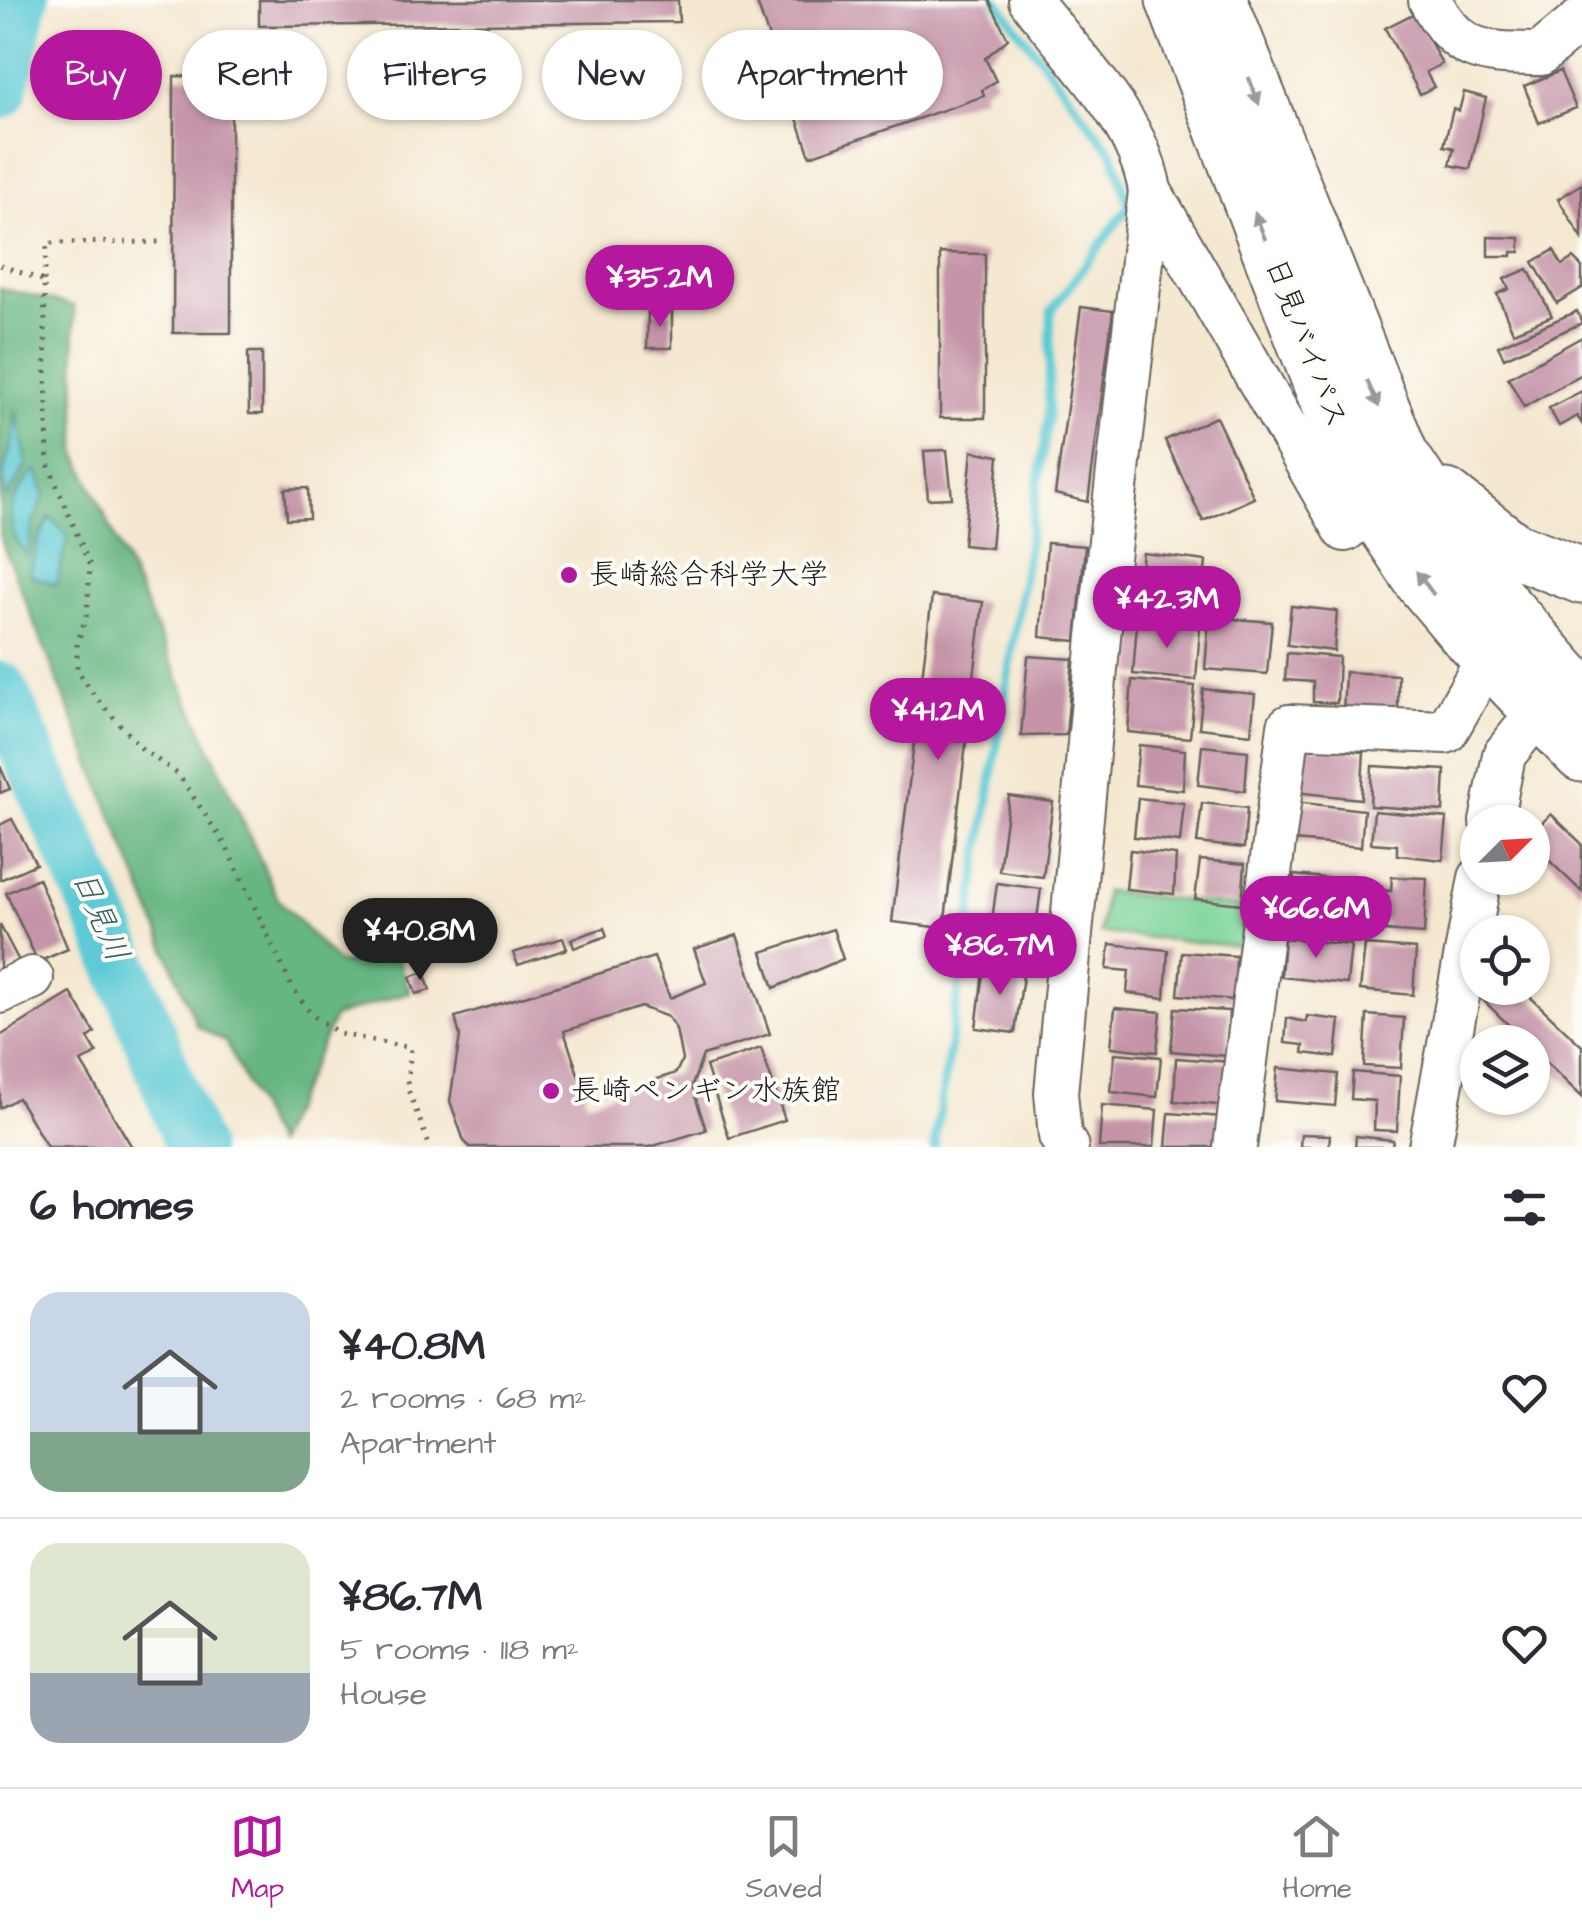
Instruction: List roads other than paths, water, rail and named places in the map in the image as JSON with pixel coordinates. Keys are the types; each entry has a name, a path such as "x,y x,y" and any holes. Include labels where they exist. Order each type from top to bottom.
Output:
{"highway":[{"name":"日見バイパス","path":"1174,0 1333,415 1374,508 1423,582 1505,643"},
{"name":"日見バイパス","path":"1219,0 1400,454 1456,544 1505,643"},
{"path":"1400,454 1476,525 1512,549 1582,576"},
{"path":"1582,597 1505,643 1561,703 1582,754"}],"street":[{"path":"1030,0 1130,132 1146,162 1150,191 1099,638 1056,1093 1060,1136 1067,1147"},
{"path":"1430,0 1442,24 1476,52 1540,54 1566,18"},
{"path":"1150,191 1345,530 1374,508"},
{"path":"1235,1147 1289,726 1446,732 1505,643"},
{"path":"1494,805 1504,755 1561,703"},
{"path":"1430,1147 1477,895"}],"water":[{"path":"16,410 27,464 7,498 4,470"},
{"path":"37,470 45,495 33,523 28,554 14,534 12,511 20,489"},
{"path":"50,517 68,536 56,585 30,575 38,541"}],"waterway":[{"name":"日見川","path":"0,92 21,0"},
{"path":"934,1147 1048,420 1051,311 1129,206 1113,154 996,0"},
{"name":"日見川","path":"0,689 110,935 193,1147"}],"place":[{"name":"長崎総合科学大学","path":"569,575"},
{"name":"長崎ペンギン水族館","path":"551,1091"}]}
